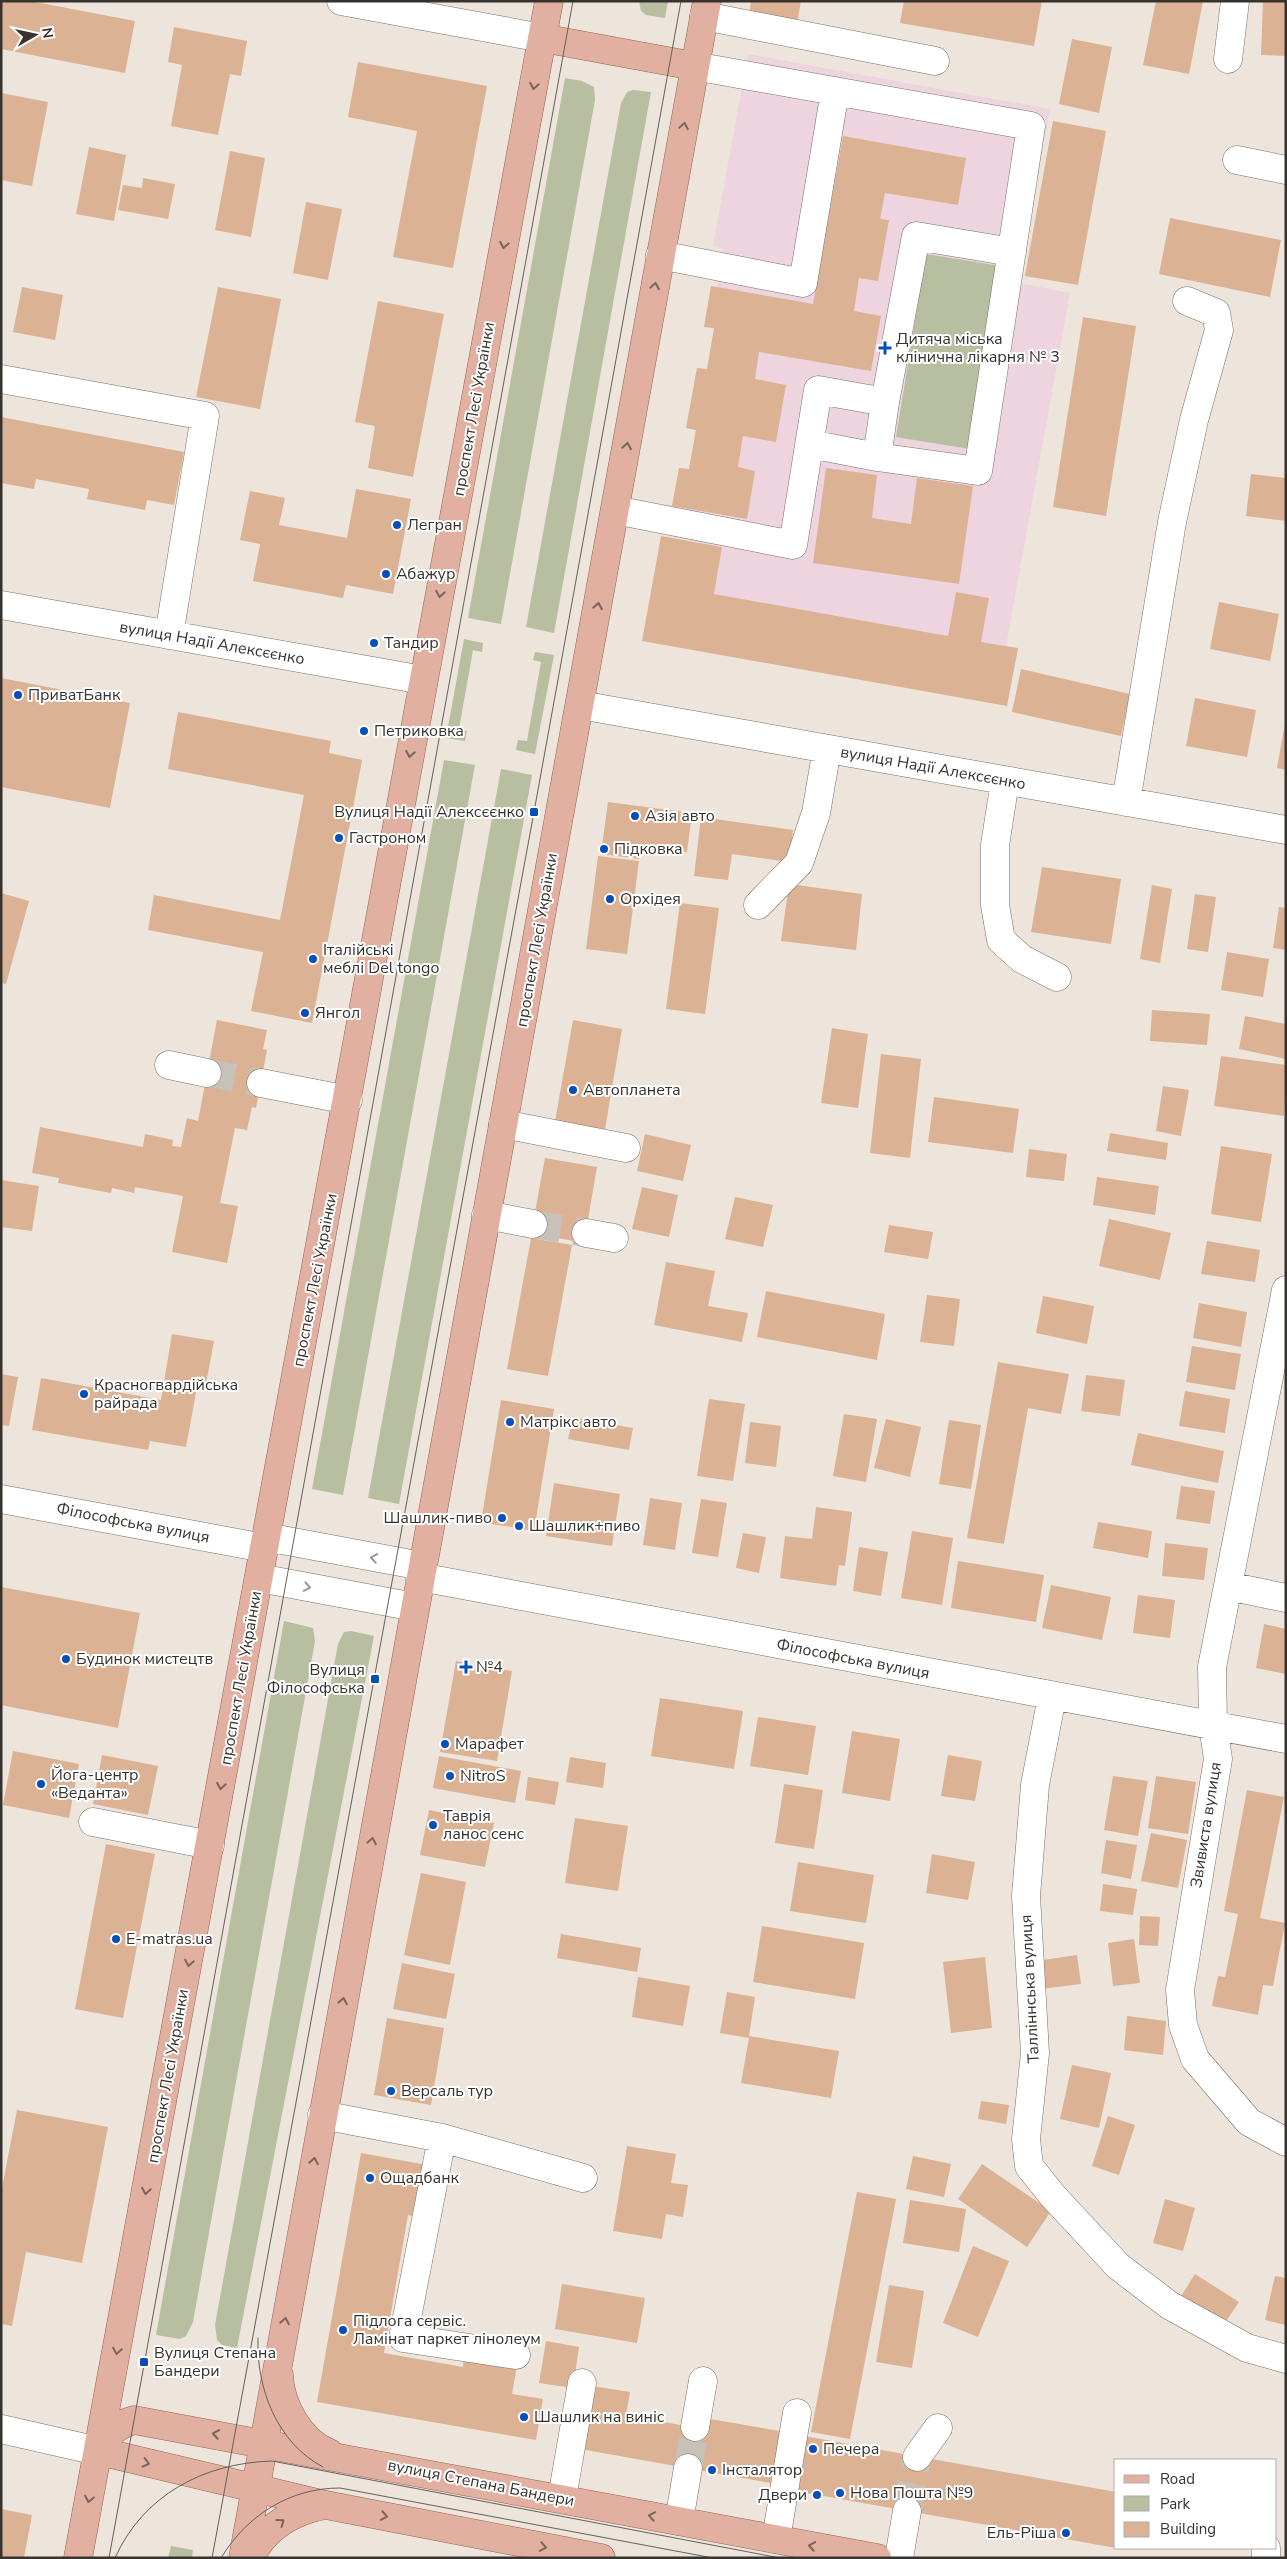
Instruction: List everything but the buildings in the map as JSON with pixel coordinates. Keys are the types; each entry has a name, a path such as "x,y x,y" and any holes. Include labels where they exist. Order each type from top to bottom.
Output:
{"main road":[{"name":"проспект Лесі Українки","path":"78,2558 549,1"},
{"name":"проспект Лесі Українки","path":"243,2558 705,9"},
{"path":"542,38 694,66"},
{"path":"278,2363 279,2384 286,2406 296,2424 308,2439 322,2450 337,2456"},
{"name":"вулиця Степана Бандери","path":"98,2451 107,2435 120,2423 134,2420 337,2456 877,2558"},
{"path":"98,2451 256,2490 326,2505 601,2558"},
{"path":"250,2558 260,2540 287,2518 306,2509 326,2505"}],"street":[{"path":"341,1 542,38"},
{"path":"1228,59 1235,1"},
{"path":"705,9 935,61"},
{"path":"694,66 1031,126 978,471 877,457 810,444"},
{"path":"660,255 803,283 835,91"},
{"path":"1237,160 1286,170"},
{"path":"877,457 916,236 1012,252"},
{"path":"1126,802 1172,522 1194,420 1219,330 1216,313 1187,301"},
{"path":"1,379 205,416 170,635"},
{"path":"615,510 794,546 818,390 886,402"},
{"name":"вулиця Надії Алексєєнко","path":"1,605 423,680"},
{"name":"вулиця Надії Алексєєнко","path":"580,705 1286,830"},
{"path":"758,905 799,863 816,813 828,749"},
{"path":"1005,781 995,845 995,904 1001,940 1022,959 1057,977"},
{"path":"169,1065 206,1073"},
{"path":"261,1083 348,1100"},
{"path":"503,1124 626,1148"},
{"path":"486,1215 533,1224"},
{"path":"586,1233 614,1238"},
{"name":"Звивиста вулиця","path":"1286,1290 1212,1667 1213,1725 1218,1759 1180,1990 1183,2025 1195,2059 1249,2122 1286,2142"},
{"name":"Філософська вулиця","path":"1,1499 265,1543 421,1572 1052,1697 1286,1739"},
{"path":"259,1578 415,1607"},
{"path":"1228,1586 1286,1598"},
{"name":"Талліннська вулиця","path":"1052,1697 1035,1785 1026,1896 1036,2053 1026,2139 1029,2166 1052,2195 1118,2266 1169,2304 1247,2348 1286,2359"},
{"path":"93,1822 210,1845"},
{"path":"322,2115 442,2138 583,2178"},
{"path":"442,2138 403,2338 516,2355"},
{"path":"695,2427 703,2381"},
{"path":"562,2498 582,2383"},
{"path":"776,2539 797,2414"},
{"path":"917,2457 938,2428"},
{"path":"1,2429 98,2451"},
{"path":"679,2521 688,2468"},
{"path":"899,2558 907,2511"}],"shaded area":[{"name":"Дитяча міська клінична лікарня № 3","path":"748,54 1050,109 1019,283 1070,293 1006,646 981,642 989,598 956,592 948,636 714,594 722,547 667,536 679,468 689,469 696,430 686,428 697,368 707,369 714,329 704,327 711,286 717,287 724,249 713,246"}],"green space":[{"path":"639,1 668,1 665,18 646,15 641,11"},
{"path":"565,78 582,81 594,87 595,100 501,624 468,618"},
{"path":"633,90 651,92 554,633 526,627 621,103 627,92"},
{"path":"926,254 1000,266 970,449 896,437"},
{"path":"464,639 483,643 482,652 473,650 459,729 467,731 465,741 446,738"},
{"path":"535,652 554,655 535,754 516,750 518,740 527,741 541,662 533,660"},
{"path":"444,760 475,765 343,1495 312,1489"},
{"path":"501,769 532,775 399,1504 368,1498"},
{"path":"284,1621 313,1628 315,1641 193,2322 186,2336 180,2339 156,2335"},
{"path":"351,1631 374,1636 237,2348 222,2345 217,2340 215,2325 338,1644 344,1632"},
{"path":"171,2546 193,2550 192,2558 168,2558"}],"tunnel":[{"path":"207,1073 261,1083"},
{"path":"533,1224 586,1233"},
{"path":"688,2468 695,2427"},
{"path":"907,2511 917,2457"}],"tram line":[{"path":"109,2558 573,1"},
{"path":"212,2558 534,812 681,1"},
{"path":"258,2338 261,2376 272,2412 293,2444 307,2457 323,2467"},
{"path":"115,2558 127,2536 142,2517 159,2500 178,2487 200,2476 223,2468 247,2463 272,2461 780,2558"},
{"path":"221,2558 244,2529 272,2507 304,2493 340,2488 713,2558"}],"place":[{"name":"Дитяча міська клінична лікарня № 3","path":"885,348"},
{"name":"Легран","path":"397,525"},
{"name":"Абажур","path":"386,574"},
{"name":"Тандир","path":"374,643"},
{"name":"ПриватБанк","path":"18,695"},
{"name":"Петриковка","path":"364,731"},
{"name":"Вулиця Надії Алексєєнко","path":"534,812"},
{"name":"Азія авто","path":"635,816"},
{"name":"Гастроном","path":"339,838"},
{"name":"Підковка","path":"604,849"},
{"name":"Орхідея","path":"610,899"},
{"name":"Італійські меблі Del tongo","path":"313,959"},
{"name":"Янгол","path":"305,1013"},
{"name":"Автопланета","path":"573,1090"},
{"name":"Красногвардійська райрада","path":"84,1394"},
{"name":"Матрікс авто","path":"510,1422"},
{"name":"Шашлик-пиво","path":"502,1518"},
{"name":"Шашлик+пиво","path":"519,1526"},
{"name":"Будинок мистецтв","path":"66,1659"},
{"name":"№4","path":"466,1667"},
{"name":"Вулиця Філософська","path":"375,1679"},
{"name":"Марафет","path":"445,1744"},
{"name":"NitroS","path":"450,1776"},
{"name":"Йога-центр «Веданта»","path":"41,1784"},
{"name":"Таврія ланос сенс","path":"433,1825"},
{"name":"E-matras.ua","path":"116,1939"},
{"name":"Версаль тур","path":"391,2091"},
{"name":"Ощадбанк","path":"370,2178"},
{"name":"Підлога сервіс. Ламінат паркет лінолеум","path":"343,2330"},
{"name":"Вулиця Степана Бандери","path":"144,2362"},
{"name":"Шашлик на виніс","path":"524,2417"},
{"name":"Печера","path":"813,2449"},
{"name":"Інсталятор","path":"712,2470"},
{"name":"Нова Пошта №9","path":"840,2493"},
{"name":"Двери","path":"817,2495"},
{"name":"Ель-Ріша","path":"1066,2533"}]}
